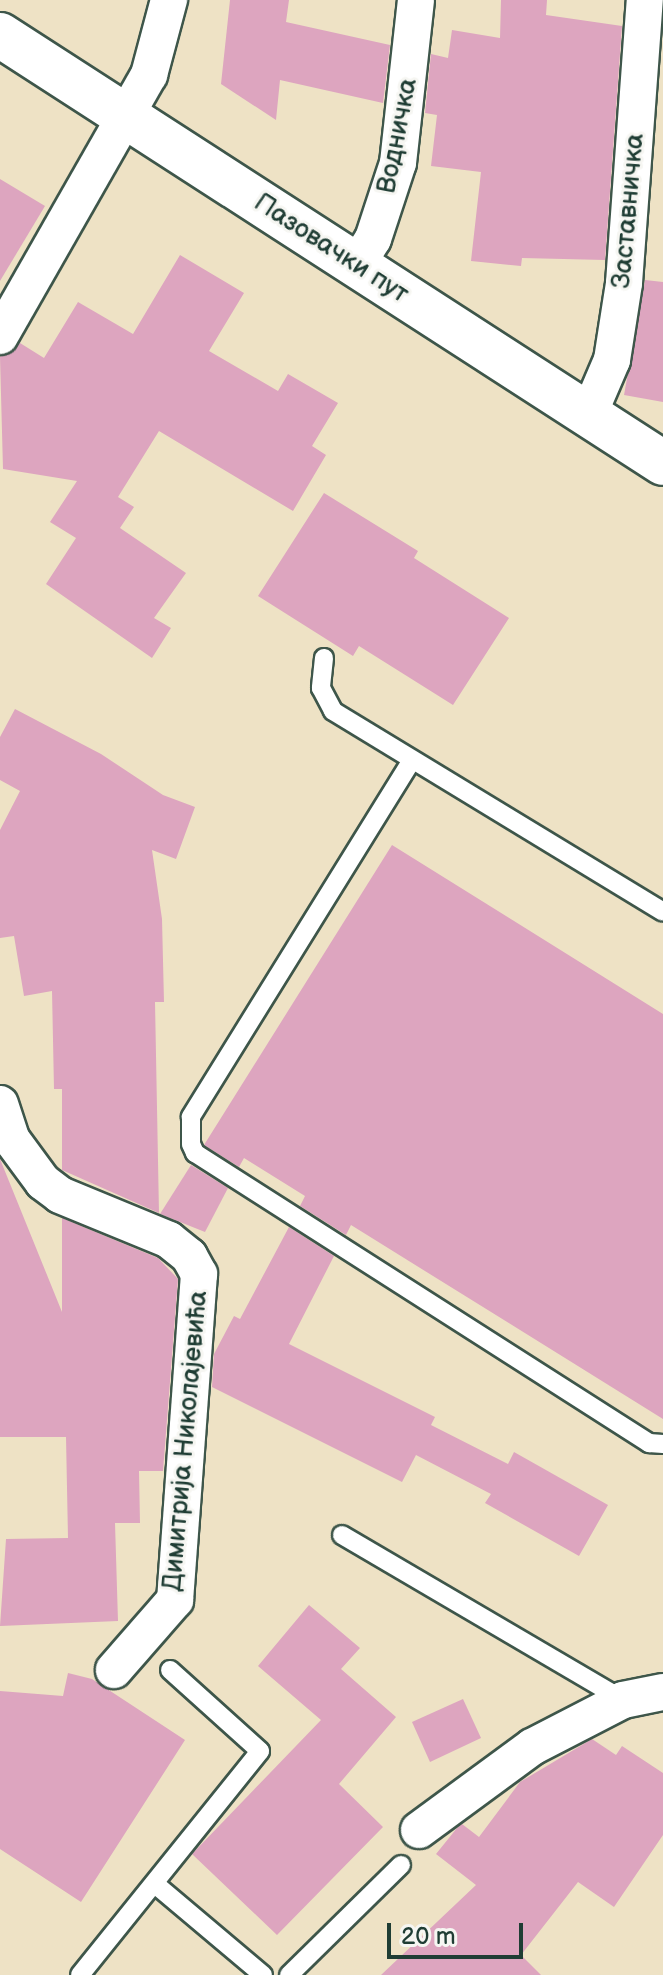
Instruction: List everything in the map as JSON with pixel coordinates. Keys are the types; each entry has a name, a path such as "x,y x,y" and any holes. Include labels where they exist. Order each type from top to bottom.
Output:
{"street":[{"path":"0,336 159,51 169,0"},
{"name":"Водничка","path":"356,266 373,239 398,163 416,0"},
{"name":"Заставничка","path":"588,416 612,360 624,283 645,0"},
{"name":"Пазовачки пут","path":"0,35 663,463"},
{"name":"Димитрија Николајевића","path":"0,1104 12,1140 43,1182 60,1195 169,1240 189,1256 199,1274 175,1600 114,1670"},
{"path":"419,1830 532,1747 623,1700 663,1692"}],"lane":[{"path":"324,658 321,688 333,711 663,912"},
{"path":"412,760 191,1117 191,1144 195,1153 636,1434 663,1444"},
{"path":"342,1535 623,1700"},
{"path":"80,1975 260,1751 170,1670"},
{"path":"289,1975 401,1865"},
{"path":"155,1884 263,1975"}],"building":[{"path":"230,0 289,0 286,22 390,45 383,103 280,80 276,120 221,84"},
{"path":"501,0 547,0 546,15 622,26 605,260 522,258 521,266 471,261 481,172 431,166 437,115 425,113 431,54 448,58 452,30 500,38"},
{"path":"0,179 45,206 0,281"},
{"path":"180,255 244,293 209,351 278,391 288,374 338,403 312,446 326,455 293,511 159,431 118,497 134,507 120,528 186,573 154,618 171,628 152,658 46,584 76,538 50,522 77,481 3,469 0,357 20,343 44,358 78,302 133,334"},
{"path":"645,280 663,282 663,402 624,395"},
{"path":"324,493 418,551 414,558 509,618 453,705 359,646 353,656 258,596"},
{"path":"15,709 101,754 163,795 195,807 176,859 152,850 162,919 164,1002 155,1002 159,1213 62,1170 62,1089 54,1089 52,991 24,996 14,936 0,938 0,830 20,791 0,780 0,737"},
{"path":"392,845 663,1014 663,1419 351,1225 346,1235 300,1206 305,1196 244,1158 239,1167 204,1145"},
{"path":"0,1159 62,1312 62,1218 158,1258 178,1279 163,1471 139,1471 140,1523 115,1523 118,1621 0,1626 6,1539 68,1538 66,1437 0,1437"},
{"path":"191,1165 228,1188 205,1232 160,1214"},
{"path":"289,1227 334,1256 289,1344 435,1417 431,1425 508,1464 514,1452 608,1505 579,1556 485,1503 491,1494 416,1455 402,1482 212,1387 214,1354 234,1316 240,1319"},
{"path":"309,1605 360,1648 341,1669 396,1717 339,1784 383,1827 277,1935 192,1854 321,1720 258,1666"},
{"path":"68,1673 92,1679 185,1740 81,1902 0,1849 0,1691 63,1696"},
{"path":"463,1699 481,1738 430,1762 412,1722"},
{"path":"592,1739 616,1755 622,1746 663,1773 663,1835 614,1907 578,1882 521,1955 541,1975 381,1975 476,1885 436,1854 457,1828 462,1824 479,1837 520,1782"}]}
